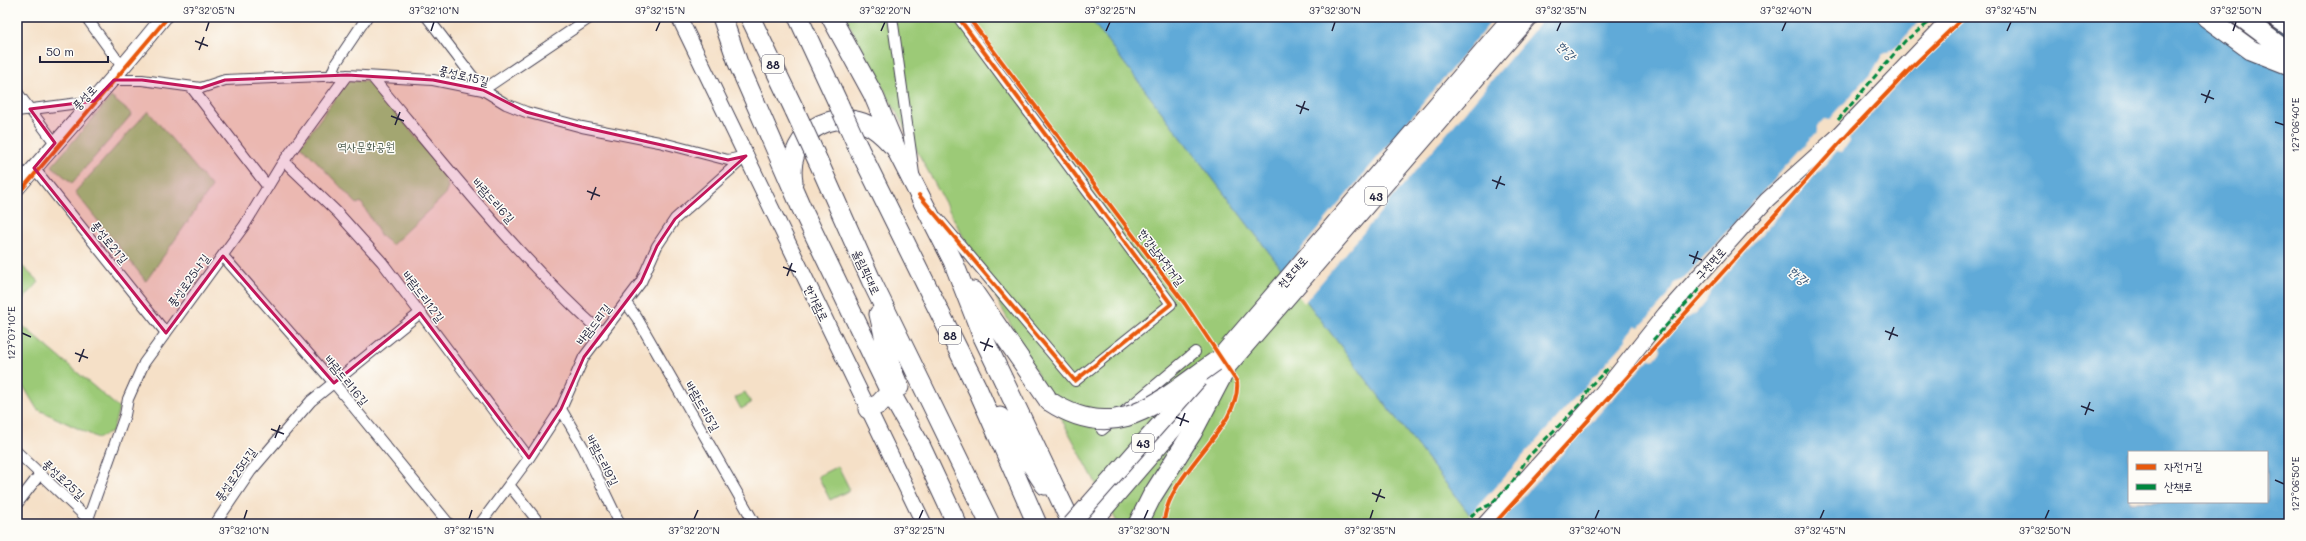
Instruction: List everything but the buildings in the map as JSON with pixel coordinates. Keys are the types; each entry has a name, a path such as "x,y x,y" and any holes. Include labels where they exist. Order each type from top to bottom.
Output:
{"highway":[{"path":"722,17 738,63 801,207 890,392 921,447"},
{"name":"올림픽대로","path":"750,17 795,111 871,280 990,524"},
{"name":"88","path":"798,17 858,147 978,390 1037,524"},
{"path":"831,17 873,94 897,151 953,261 982,335 1047,469 1071,524"},
{"path":"2206,17 2251,50 2289,65"},
{"path":"2241,17 2289,53"},
{"path":"2276,17 2289,26"},
{"path":"801,207 793,181 793,157 805,137 820,124 839,120 863,123 875,129 897,151"},
{"path":"953,261 1049,401 1066,412 1086,419 1106,421 1138,414 1219,368"},
{"path":"871,280 892,370 921,447 954,521"},
{"path":"1138,524 1152,496 1192,433 1219,368"},
{"path":"978,390 1003,421 1035,472 1062,506"},
{"path":"868,409 880,404 890,392"}],"main road":[{"name":"천호대로","path":"1092,524 1219,368 1512,17"},
{"name":"천호대로","path":"1071,524 1219,368 1530,17"}],"street":[{"path":"86,17 123,68"},
{"name":"풍성로","path":"17,188 114,80 164,17"},
{"path":"331,76 336,63 367,17"},
{"path":"427,17 483,90 591,17"},
{"name":"한가람로","path":"679,17 924,524"},
{"path":"892,17 918,192 1075,381 1170,304 958,17"},
{"name":"구천면로","path":"1485,524 1594,403 1664,314 1767,200 1838,136 1952,17"},
{"name":"풍성로15길","path":"114,80 142,80 201,88 225,80 347,75 433,80 483,90 506,104 526,112 582,127 659,142 728,160 746,156"},
{"name":"풍성로25나길","path":"91,522 125,415 128,399 144,363 223,256 244,226 284,161 347,75"},
{"name":"바람드리6길","path":"372,76 465,188 568,303 603,334"},
{"path":"192,87 268,187"},
{"path":"17,92 55,144"},
{"path":"17,111 94,101"},
{"name":"바람드리길","path":"480,524 510,486 561,410 584,357 603,334 641,282 657,246 675,219 746,156"},
{"name":"바람드리12길","path":"284,161 338,212 382,262 529,458"},
{"name":"풍성로21길","path":"34,168 166,333"},
{"name":"바람드리16길","path":"223,256 334,383 449,524"},
{"name":"바람드리5길","path":"626,303 637,318 755,524"},
{"name":"풍성로25다길","path":"215,524 250,471 311,401 420,313"},
{"path":"1102,430 1195,352"},
{"name":"바람드리9길","path":"561,410 583,447 620,524"},
{"name":"풍성로25길","path":"17,452 91,522"},
{"path":"17,504 40,474"},
{"path":"510,486 540,524"}],"highlighted area":[{"path":"347,75 433,80 483,90 526,112 582,127 728,160 746,156 675,219 657,246 641,282 584,357 561,409 529,458 420,313 334,383 223,256 166,333 34,168 55,143 30,109 94,101 114,80 142,80 201,88 225,80"}],"green space":[{"path":"845,17 1089,17 1477,524 1118,524"},
{"name":"역사문화공원","path":"348,81 371,81 444,171 448,187 445,195 392,245 381,236 361,202 357,204 301,145"},
{"path":"111,97 132,114 72,183 52,166"},
{"path":"148,111 212,187 146,281 75,192"},
{"path":"22,266 39,282 18,305 17,272"},
{"path":"17,321 119,408 112,432 98,438 37,409 25,389 17,380"},
{"path":"745,392 751,403 741,409 735,398"},
{"path":"838,466 850,490 830,500 818,476"}],"water":[{"name":"한강","path":"1089,17 2289,17 2289,524 1477,524"}],"pier":[{"path":"1495,17 1545,17 1304,303 1281,273"},
{"path":"1923,17 1967,17 1912,69 1849,138 1850,141 1842,152 1837,151 1710,292 1706,301 1696,313 1682,321 1660,346 1661,351 1654,360 1649,359 1498,524 1474,524 1468,517 1627,340 1627,335 1635,326 1640,327 1667,297 1674,283 1688,274 1817,132 1817,126 1824,119 1829,120 1873,71 1882,55 1895,48"}],"marked path":[{"path":"1838,120 1905,41 1936,17"},
{"path":"1653,340 1701,287"},
{"path":"1465,524 1475,512 1491,504 1513,481 1528,457 1582,402 1590,386 1610,367"}],"cycle path":[{"path":"17,195 168,17"},
{"path":"919,195 1075,381 1171,304 958,17"},
{"name":"한강남자전거길","path":"968,17 1185,304 1237,382 1235,399 1228,416 1177,487 1168,506 1164,524"},
{"path":"1494,524 1851,131 1913,66 1964,17"}]}
